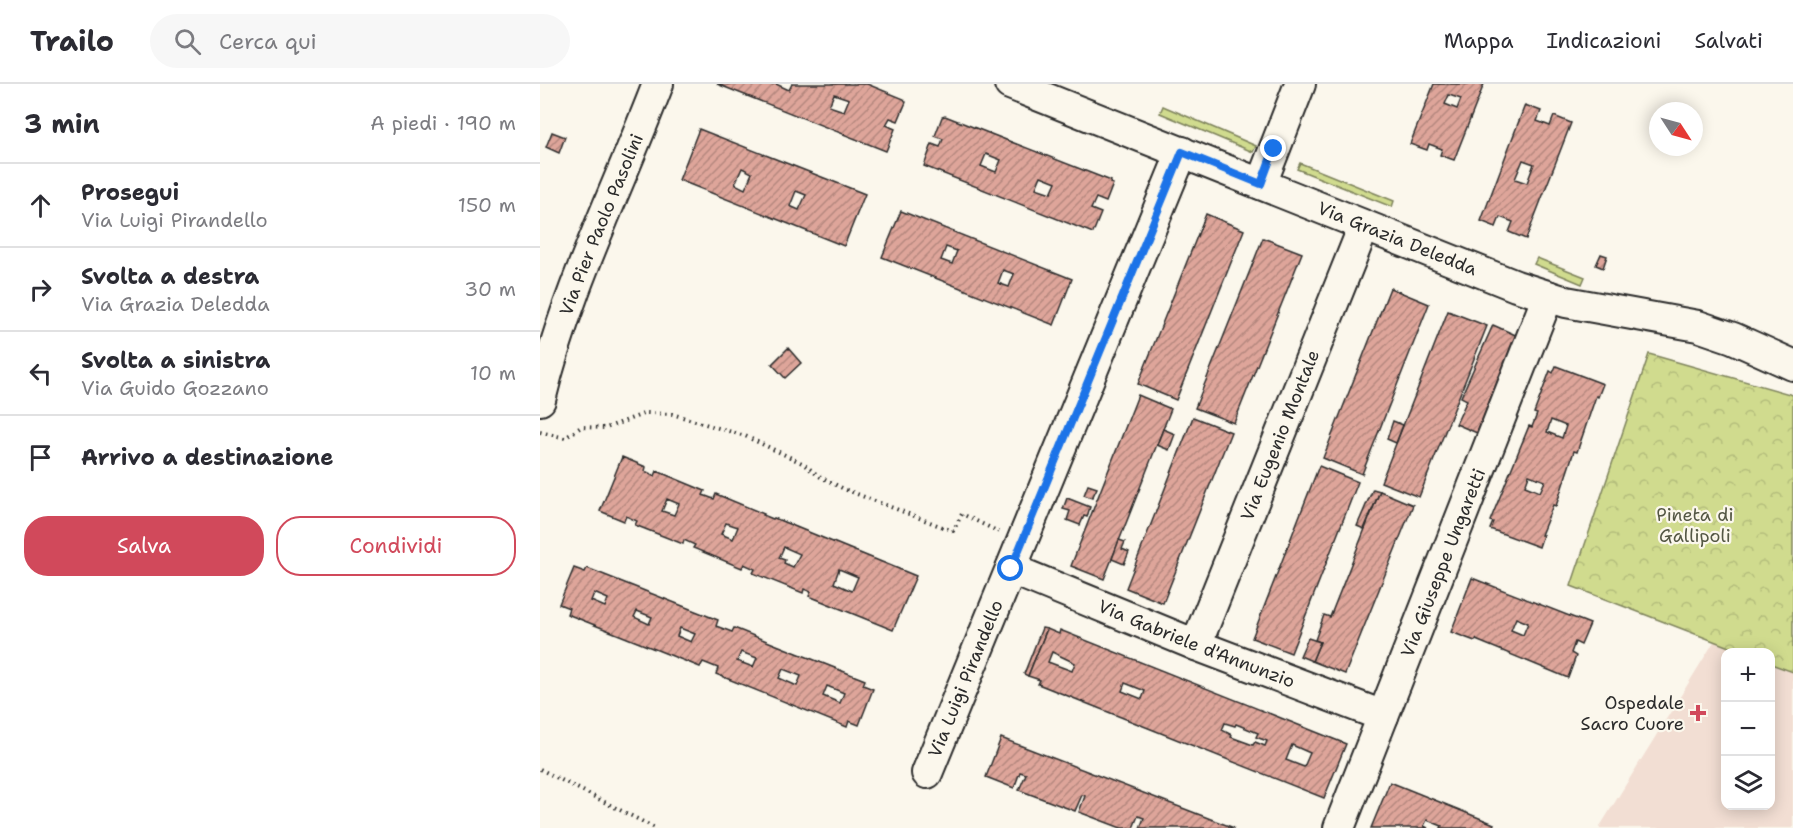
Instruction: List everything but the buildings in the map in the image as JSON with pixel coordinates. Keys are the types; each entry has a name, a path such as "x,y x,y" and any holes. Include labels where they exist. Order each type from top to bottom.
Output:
{"street":[{"name":"Via Pier Paolo Pasolini","path":"540,400 549,362 583,269 658,84"},
{"name":"Via Grazia Deledda","path":"1010,84 1516,286 1566,302 1698,326 1732,338 1793,365"},
{"path":"1261,184 1300,84"},
{"name":"Via Luigi Pirandello","path":"927,773 1182,152"},
{"name":"Via Eugenio Montale","path":"1196,645 1364,225"},
{"name":"Via Giuseppe Ungaretti","path":"1339,828 1548,296"},
{"name":"Via Gabriele d'Annunzio","path":"1016,556 1196,645 1383,716"}],"path":[{"path":"540,432 565,438 581,427 606,428 646,413 672,414 745,436 802,464 844,489 953,531 962,514 1016,556"},
{"path":"540,769 656,828"}],"shaded area":[{"name":"Ospedale Sacro Cuore","path":"1788,522 1793,524 1793,828 1599,828"}],"green space":[{"path":"1163,106 1256,146 1253,152 1160,113"},
{"path":"1300,163 1394,201 1392,207 1297,169"},
{"path":"1537,258 1585,277 1582,284 1534,264"},
{"name":"Pineta di Gallipoli","path":"1649,354 1793,395 1793,672 1775,665 1775,648 1732,648 1571,586"}],"place":[{"name":"Ospedale Sacro Cuore","path":"1698,713"}],"route":[{"path":"1011,569 1182,152 1261,184 1274,149"}]}
